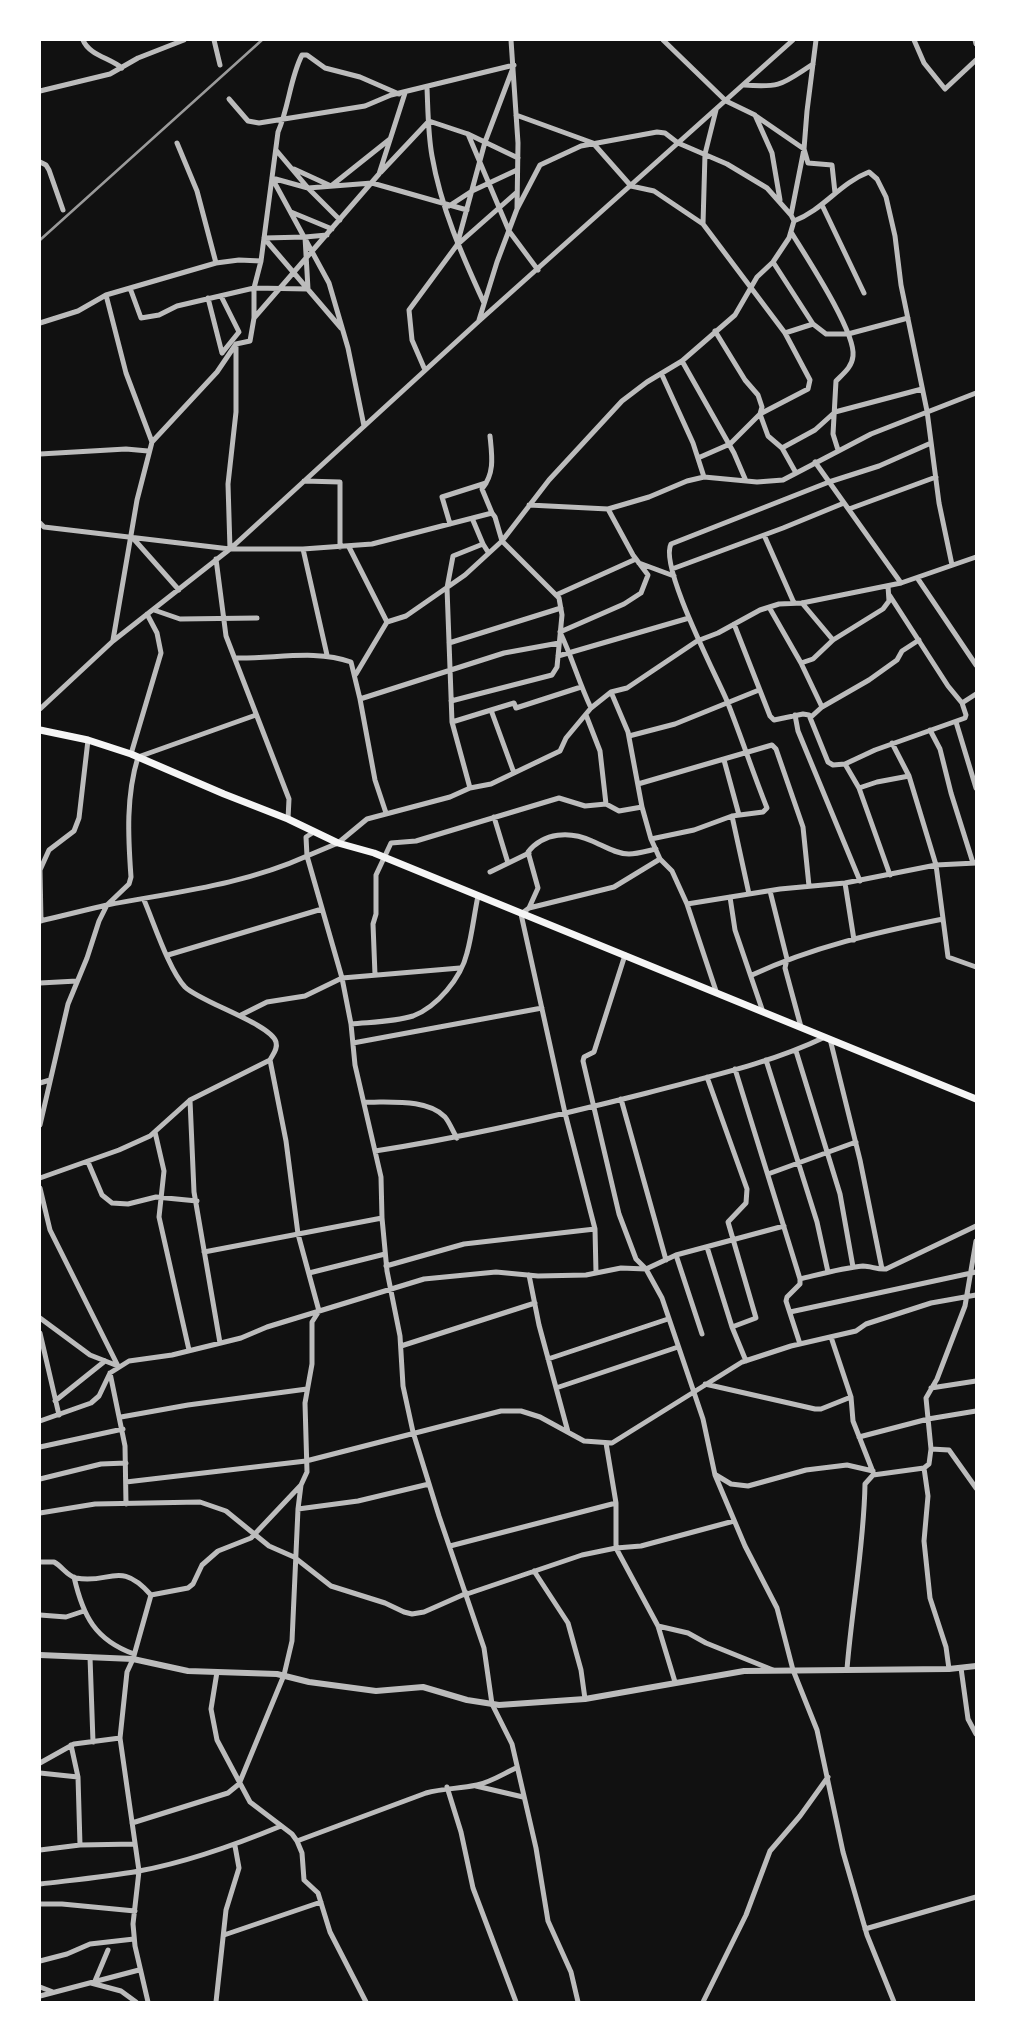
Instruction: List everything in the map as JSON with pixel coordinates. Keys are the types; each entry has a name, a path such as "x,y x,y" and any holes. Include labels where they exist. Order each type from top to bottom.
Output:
{"main road":[{"path":"40,730 88,740 135,755 224,794 288,819 338,843 383,857 716,991 976,1099"}],"street":[{"path":"83,40 92,52 114,61 122,68"},
{"path":"40,91 98,78 122,68 138,58 184,40"},
{"path":"214,40 220,65"},
{"path":"511,40 514,65 518,158 517,209"},
{"path":"663,40 726,101 755,115 804,149 808,164 832,165 835,192"},
{"path":"40,709 113,641 230,550 479,321 793,40"},
{"path":"791,215 804,149 816,40"},
{"path":"914,40 924,63 946,88 976,60"},
{"path":"975,40 976,44"},
{"path":"113,641 131,537 148,451 152,442 217,372 236,344 250,341 254,318 254,288 261,261 278,132 284,120 297,64 302,55 307,55 325,68 360,77 402,93"},
{"path":"744,85 767,87 780,85 813,64"},
{"path":"229,99 248,122 259,123 365,106 402,93 514,65"},
{"path":"457,245 485,142 514,65"},
{"path":"427,88 432,155 443,205 457,245 484,304"},
{"path":"379,174 402,93"},
{"path":"703,224 705,154 716,110"},
{"path":"516,115 593,143 631,186 654,191 703,224 785,333 810,380 808,389 760,414 730,444 698,458"},
{"path":"755,115 772,152 780,201"},
{"path":"429,121 468,134 518,158"},
{"path":"254,318 295,274 379,174 429,121"},
{"path":"356,674 387,622 406,616 465,575 502,541 529,505 622,400 682,361 714,331 735,315 757,277 773,262 791,232 794,222 780,201 759,183 727,164 678,144 665,133 657,132 581,146 540,165 517,209 479,321"},
{"path":"468,134 509,230 538,270"},
{"path":"331,186 390,138"},
{"path":"177,143 197,191 216,263"},
{"path":"276,150 308,188 340,220"},
{"path":"40,162 46,165 49,170 64,210"},
{"path":"291,168 331,186"},
{"path":"452,205 472,191 517,170"},
{"path":"794,222 809,215 857,176 869,172 877,179 886,197 896,236 901,285 927,411 936,477 952,565"},
{"path":"272,178 308,188 372,183 443,205 452,205 467,210"},
{"path":"272,178 329,283 343,330 364,426"},
{"path":"425,370 412,340 409,310 457,245 517,192"},
{"path":"822,205 864,293"},
{"path":"291,212 332,229"},
{"path":"791,232 827,290 854,348 851,367 836,381 833,434 838,450"},
{"path":"264,238 327,235"},
{"path":"305,237 308,289"},
{"path":"264,238 343,330"},
{"path":"40,323 78,311 106,294 216,263 239,260 261,261"},
{"path":"773,262 813,324 826,334 848,334 908,318"},
{"path":"130,288 141,318 159,315 177,306 254,288 308,289"},
{"path":"106,294 126,373 152,442"},
{"path":"208,298 222,353 239,332 221,296"},
{"path":"785,333 813,324"},
{"path":"714,331 745,380 758,395 762,407 760,414 768,436 782,448 796,473"},
{"path":"230,550 228,484 236,412 236,344"},
{"path":"682,361 730,444 746,481"},
{"path":"662,375 698,458 704,477"},
{"path":"782,448 815,430 835,412 922,389"},
{"path":"529,505 608,509 649,497 687,481 704,477 770,482 783,480 871,434 976,393"},
{"path":"451,701 552,675 558,656 561,608 559,598 502,541 495,517 482,489 491,478 492,454 490,436"},
{"path":"651,839 694,830 732,816 763,812 767,808 727,702 697,641 672,569 668,549 671,544 829,482 879,466 931,443"},
{"path":"40,454 126,449 148,451"},
{"path":"815,462 901,583"},
{"path":"849,509 936,477"},
{"path":"304,481 340,482 340,547"},
{"path":"450,524 442,497 487,483"},
{"path":"672,569 844,503"},
{"path":"560,632 624,604 642,593 648,575 608,509"},
{"path":"40,523 44,526 87,533 230,550 303,549 372,544 492,513"},
{"path":"472,518 488,552"},
{"path":"764,535 794,603"},
{"path":"131,537 179,590"},
{"path":"470,788 452,722 447,588 453,556 483,544"},
{"path":"348,547 387,622"},
{"path":"303,549 328,655"},
{"path":"88,740 79,818 74,831 49,850 40,870 41,921 107,906 193,892 253,876 307,856 338,843 366,819 450,798 470,788 491,784 560,751 570,733 591,708 611,692 627,688 697,641 769,607 802,603 918,579 976,557"},
{"path":"216,560 226,636 289,799 288,819"},
{"path":"556,595 638,561 674,576"},
{"path":"918,579 976,665"},
{"path":"800,663 813,659 833,640 883,609 890,601 888,586"},
{"path":"734,624 771,718 778,719 807,714 812,717 828,762 834,765 845,764 892,743 966,717 962,703 948,686 890,595"},
{"path":"802,603 833,640"},
{"path":"769,607 822,707"},
{"path":"449,643 561,608"},
{"path":"154,610 180,619 257,618"},
{"path":"40,1122 68,1004 98,921 107,906 125,889 131,877 127,824 135,755 161,653 157,633 147,614"},
{"path":"558,656 689,618"},
{"path":"560,632 570,653 580,687 591,708"},
{"path":"812,717 822,707 869,680 897,660 902,651 919,640"},
{"path":"360,699 504,653 559,643"},
{"path":"236,658 328,655 351,662 356,674 375,780 386,813"},
{"path":"452,722 514,703 516,708 580,687"},
{"path":"629,736 675,724 759,690"},
{"path":"611,692 629,736 642,807 651,839 660,859 672,871 687,904 716,991"},
{"path":"962,703 976,694"},
{"path":"491,710 514,772"},
{"path":"135,755 256,715"},
{"path":"586,715 600,751 606,804"},
{"path":"795,715 798,731 860,881"},
{"path":"956,722 976,788"},
{"path":"687,904 770,891 860,881 936,865 975,863 951,793 940,749 930,730"},
{"path":"892,743 909,776 936,865 948,957 976,967"},
{"path":"638,784 772,745 776,749 803,827 809,886"},
{"path":"724,760 738,815"},
{"path":"845,764 859,788 890,875"},
{"path":"859,788 909,776"},
{"path":"375,975 372,924 376,914 376,875 391,842 416,841 559,798 585,806 606,804 619,811 642,807"},
{"path":"732,816 750,894"},
{"path":"494,817 508,863"},
{"path":"314,832 306,837 307,856 342,978 351,1024 355,1065 381,1177 386,1266 401,1346 403,1386 413,1432 428,1484 467,1593 484,1648 492,1704 512,1744 536,1848 548,1921 571,1972 578,2002"},
{"path":"490,872 529,853 535,842 547,837 564,834 580,836 604,848 628,854 656,849"},
{"path":"529,853 538,888 529,908"},
{"path":"596,1273 595,1229 565,1113 521,914 529,908 614,887 660,859"},
{"path":"845,883 854,940"},
{"path":"770,891 787,959 785,968 801,1027"},
{"path":"351,1024 410,1017 424,1011 437,1002 466,956 478,896"},
{"path":"730,897 735,930 752,975 763,1012"},
{"path":"40,1178 119,1150 155,1132 166,1123 172,1114 190,1100 270,1060 276,1051 273,1037 241,1015 191,992 184,985 168,955 144,900"},
{"path":"168,955 322,909"},
{"path":"752,975 787,959 854,940 943,919"},
{"path":"625,955 594,1052 584,1057 592,1106 619,1214 636,1259 646,1269 662,1298 703,1419 715,1474 745,1546 777,1608 793,1670 817,1730 841,1844 872,1954 894,2002"},
{"path":"241,1015 267,1002 305,996 342,978 460,968"},
{"path":"40,983 77,981"},
{"path":"353,1043 542,1008"},
{"path":"375,1151 457,1138 621,1099 766,1060 796,1051 827,1038 856,1142 882,1270"},
{"path":"796,1051 840,1194 853,1267"},
{"path":"132,1824 228,1793 239,1784 284,1676 292,1641 294,1557 298,1509 301,1485 307,1472 305,1403 312,1364 312,1322 319,1311 298,1234 286,1141 270,1060"},
{"path":"766,1060 817,1222 828,1272"},
{"path":"735,1069 800,1279 800,1284 787,1297 800,1344"},
{"path":"707,1077 747,1189 746,1203 729,1219 733,1240 756,1318 732,1326"},
{"path":"40,1083 50,1080"},
{"path":"621,1099 666,1260"},
{"path":"190,1100 196,1201 220,1343"},
{"path":"364,1102 420,1105 445,1117 457,1138"},
{"path":"155,1132 164,1171 159,1217 189,1350"},
{"path":"768,1174 856,1142"},
{"path":"88,1162 102,1195 112,1203 128,1204 162,1197 196,1201"},
{"path":"40,1188 50,1230 118,1366"},
{"path":"204,1252 382,1218"},
{"path":"40,1422 95,1400 110,1373 118,1366 129,1361 220,1343 390,1288 424,1279 496,1272 529,1275 596,1273 621,1268 646,1269 676,1255 784,1226"},
{"path":"800,1279 853,1267 866,1266 882,1270 899,1265 976,1226"},
{"path":"386,1266 464,1244 595,1229"},
{"path":"715,1474 731,1484 748,1486 820,1468 847,1466 873,1473 924,1468 929,1464 931,1450 926,1398 949,1347 967,1296 973,1273 976,1240"},
{"path":"707,1247 732,1326 746,1361"},
{"path":"309,1273 385,1254"},
{"path":"676,1255 702,1334"},
{"path":"790,1312 973,1273"},
{"path":"529,1275 548,1359 568,1432"},
{"path":"126,1482 306,1461 413,1432 501,1411 521,1411 540,1417 584,1441 606,1443 622,1438 693,1391 746,1361 800,1344 856,1331 866,1324 930,1303 976,1295"},
{"path":"401,1346 535,1303"},
{"path":"40,1318 90,1355 118,1366"},
{"path":"548,1359 668,1319"},
{"path":"40,1333 59,1415"},
{"path":"831,1337 851,1397 853,1421 873,1473"},
{"path":"556,1388 678,1347"},
{"path":"56,1401 105,1361"},
{"path":"110,1373 123,1429 126,1463 126,1504"},
{"path":"931,1388 976,1381"},
{"path":"705,1384 815,1409 820,1409 851,1397"},
{"path":"121,1417 188,1405 307,1389"},
{"path":"859,1438 928,1419 976,1411"},
{"path":"40,1446 123,1429"},
{"path":"606,1443 616,1503 616,1548 658,1626 675,1682"},
{"path":"931,1450 949,1450 976,1488"},
{"path":"40,1479 101,1464 126,1463"},
{"path":"924,1468 928,1496 924,1541 930,1598 946,1647 949,1669"},
{"path":"847,1669 851,1611 860,1562 865,1484 873,1473"},
{"path":"298,1509 358,1501 428,1484"},
{"path":"151,1595 188,1588 193,1584 202,1565 218,1551 251,1538 256,1534 301,1485"},
{"path":"40,1513 95,1504 200,1502 226,1511 269,1546 294,1557 331,1586 377,1600 412,1614 424,1612 467,1593 582,1554 641,1546 734,1521"},
{"path":"450,1546 616,1503"},
{"path":"40,1562 54,1562 66,1574 74,1577 92,1578 114,1574 122,1575 134,1579 151,1595"},
{"path":"534,1571 568,1623 581,1670 585,1699"},
{"path":"74,1577 84,1611 113,1647 133,1657 188,1671 284,1676 309,1682 376,1691 423,1687 467,1700 492,1704 534,1704 585,1699 634,1692 675,1682 744,1671 949,1669 976,1666"},
{"path":"148,2002 139,1970 134,1939 140,1871 120,1738 126,1672 133,1657 151,1595"},
{"path":"40,1615 66,1617 84,1611"},
{"path":"658,1626 688,1633 706,1643 774,1670"},
{"path":"40,1655 133,1657"},
{"path":"90,1657 93,1742"},
{"path":"961,1668 968,1719 976,1734"},
{"path":"217,1672 211,1709 217,1740 250,1802 292,1834 297,1842 302,1853 304,1880 318,1894 335,1944 366,2002"},
{"path":"40,1763 70,1745 120,1738"},
{"path":"70,1745 78,1777 80,1845"},
{"path":"297,1842 426,1793 447,1787 476,1786 490,1782 516,1768"},
{"path":"40,1774 78,1777"},
{"path":"703,2002 746,1915 770,1851 800,1816 828,1777"},
{"path":"476,1786 523,1797"},
{"path":"447,1787 461,1832 473,1888 516,2002"},
{"path":"40,1884 140,1871 235,1846 282,1826"},
{"path":"40,1850 80,1845 135,1844"},
{"path":"216,2002 228,1897 239,1868 235,1846"},
{"path":"865,1929 976,1897"},
{"path":"224,1935 321,1902"},
{"path":"40,1904 62,1904 135,1911"},
{"path":"40,1961 67,1954 90,1944 134,1939"},
{"path":"93,1982 108,1950"},
{"path":"40,1996 139,1970"},
{"path":"93,1982 121,1991 136,2002"},
{"path":"40,1987 53,1992"}],"railway":[{"path":"40,240 262,40"}]}
